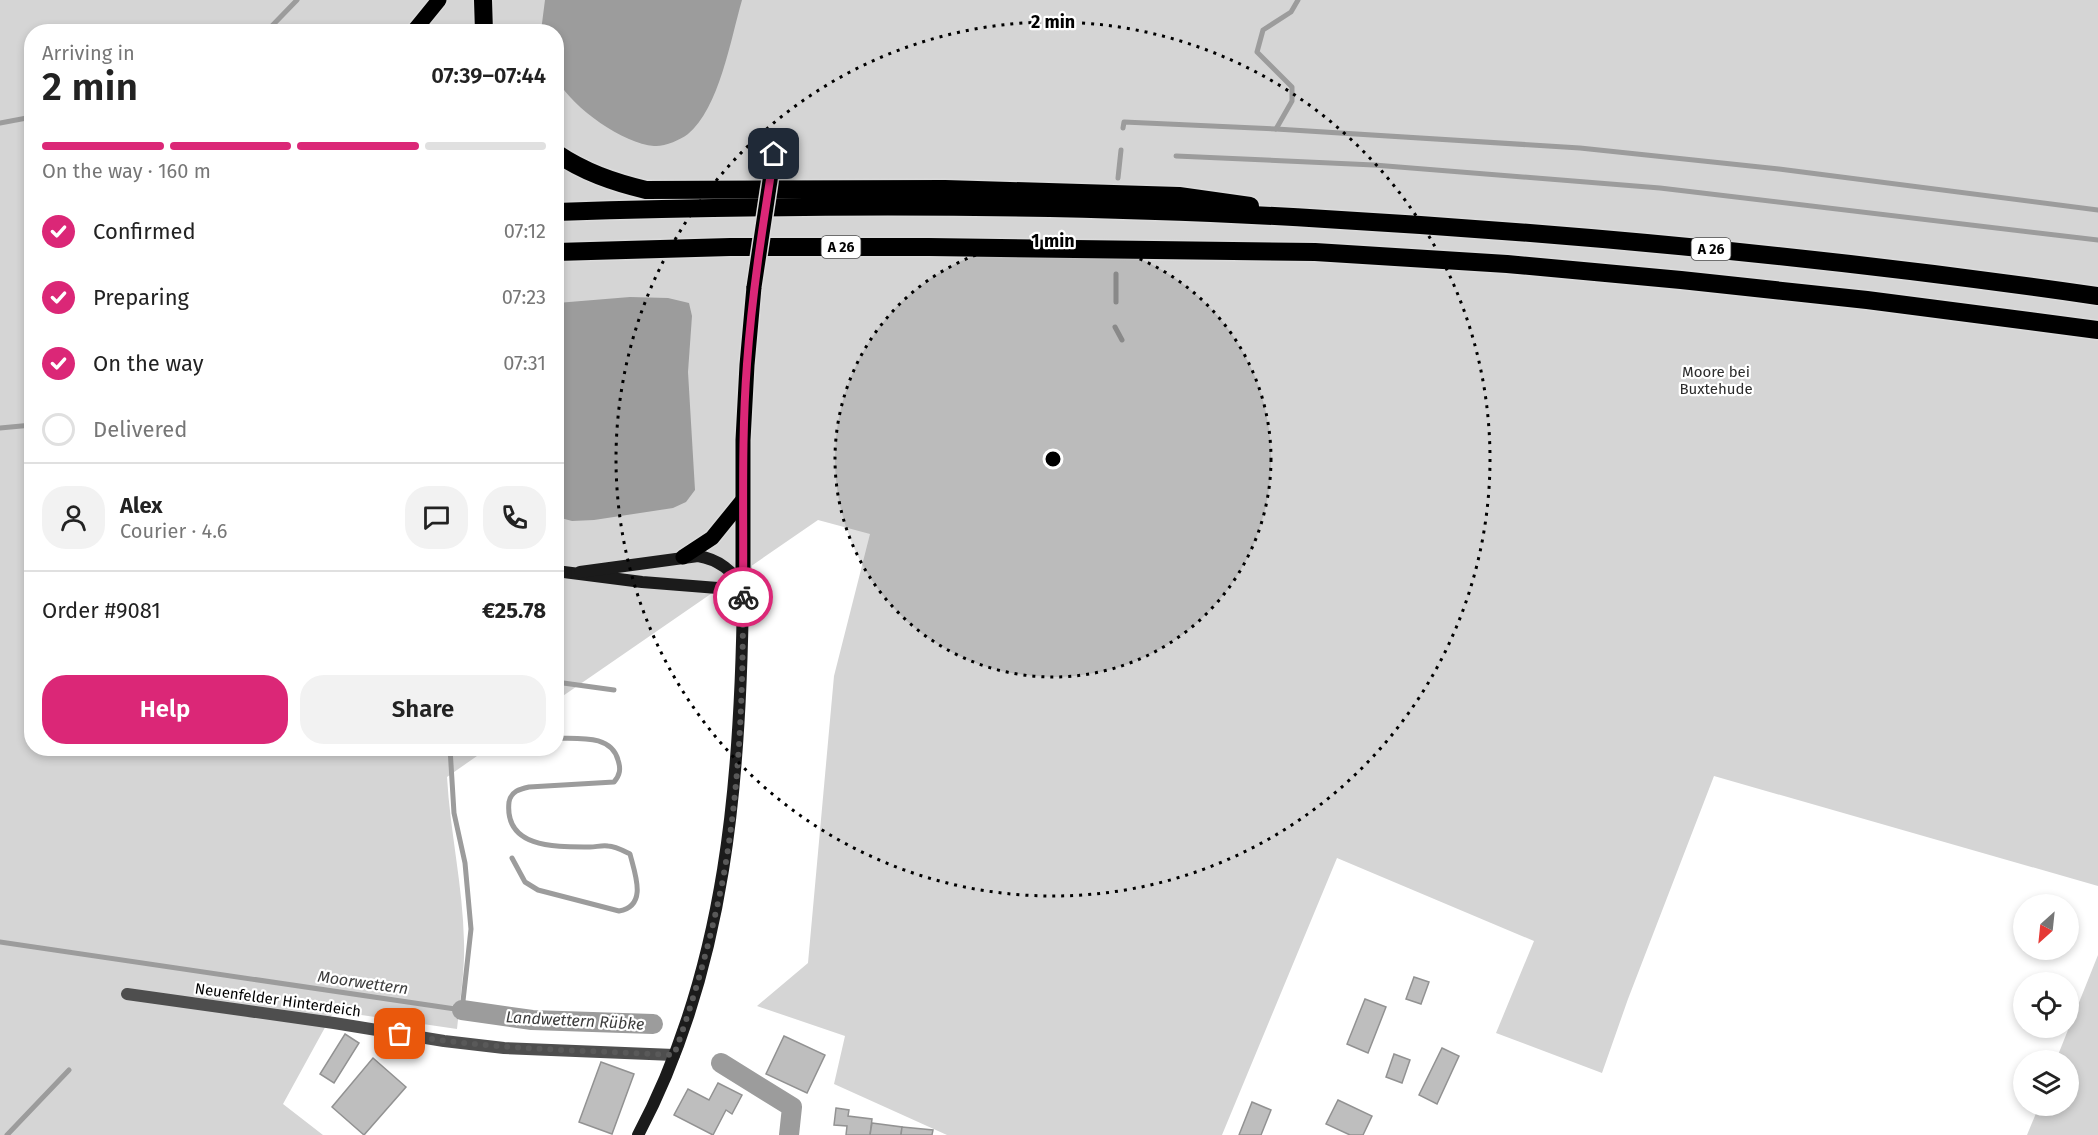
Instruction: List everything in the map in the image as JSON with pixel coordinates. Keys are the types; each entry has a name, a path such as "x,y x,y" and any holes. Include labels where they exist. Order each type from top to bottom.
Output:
{"highway":[{"path":"483,0 484,24"},
{"path":"564,158 608,180 646,190 945,189 1102,202"},
{"name":"A 26","path":"564,212 1129,203 1179,196 1323,219 1608,239 1711,249 2098,296"},
{"name":"A 26","path":"564,252 742,247 929,247 1314,252 1507,264 1867,300 2098,330"}],"main road":[{"path":"420,24 440,0"},
{"path":"638,1135 648,1117 685,1026 714,916 729,838 741,700 743,440 747,365 754,287 774,154"},
{"path":"683,557 712,538 742,501"},
{"path":"580,572 698,556 713,560 730,571 741,583 743,590"},
{"path":"564,571 642,582 743,590"}],"street":[{"name":"Neuenfelder Hinterdeich","path":"128,994 504,1048 674,1055"}],"green space":[{"name":"Moore bei Buxtehude","path":"0,0 2098,0 2098,886 1714,776 1602,1073 1496,1033 1534,941 1337,858 1222,1135 947,1135 834,1084 845,1036 757,1006 808,963 834,676 870,534 818,520 564,695 564,24 24,24 24,756 477,756 447,777 464,942 457,1029 334,1011 283,1104 323,1135 0,1135"},
{"path":"2098,955 2098,1135 2027,1135 2035,1116 2079,1116 2079,1050 2060,1050 2065,1038 2079,1038 2079,1002"}],"shaded area":[{"path":"545,0 742,0 728,53 708,108 699,123 688,134 672,143 658,146 642,144 614,132 575,102 564,90 564,24 542,24"},
{"path":"630,297 668,298 689,303 692,316 688,372 695,490 686,502 673,508 594,520 572,521 564,519 564,302"}],"building":[{"path":"1414,977 1429,982 1421,1004 1406,999"},
{"path":"1365,999 1386,1007 1368,1053 1347,1044"},
{"path":"345,1034 359,1043 334,1083 320,1074"},
{"path":"784,1036 825,1055 807,1093 766,1074"},
{"path":"1442,1048 1459,1056 1437,1104 1419,1095"},
{"path":"1394,1054 1410,1060 1402,1083 1386,1077"},
{"path":"373,1058 406,1087 364,1135 332,1107"},
{"path":"601,1062 634,1074 612,1134 579,1122"},
{"path":"718,1083 742,1095 732,1114 726,1110 713,1135 674,1115 688,1089 709,1100"},
{"path":"1338,1100 1372,1116 1363,1135 1350,1135 1326,1124"},
{"path":"1252,1102 1271,1110 1261,1135 1239,1135"},
{"path":"836,1108 849,1110 848,1116 872,1119 870,1135 846,1135 847,1126 834,1125"},
{"path":"872,1123 902,1127 901,1135 870,1135"},
{"path":"902,1127 933,1130 932,1135 901,1135"}],"waterway":[{"name":"Moorwettern","path":"274,24 297,0"},
{"path":"1298,0 1291,12 1263,30 1257,52 1292,87 1292,101 1276,129 1580,148 1779,169 2098,210"},
{"name":"Moorwettern","path":"0,123 24,118"},
{"path":"1123,128 1124,122 1276,129"},
{"path":"1118,178 1121,150"},
{"path":"1176,156 1374,165 1660,188 2098,240"},
{"path":"1116,274 1116,302"},
{"path":"1115,327 1122,340"},
{"name":"Moorwettern","path":"0,428 24,426"},
{"path":"564,683 614,690"},
{"path":"512,858 525,882 538,890 619,911 634,903 637,888 630,854 611,846 563,847 535,842 524,837 515,829 510,817 509,802 516,791 529,787 614,782 618,777 620,769 618,760 608,746 593,740 564,738"},
{"name":"Moorwettern","path":"0,942 462,1010 471,929 465,863 454,813 450,756"},
{"name":"Landwettern Rübke","path":"462,1010 532,1020 653,1024"},
{"name":"Landwettern Rübke","path":"721,1063 792,1107 789,1135"},
{"path":"7,1135 69,1070"}],"way so far":[{"path":"400,1034 504,1048 674,1055 685,1026 708,941 722,884 729,838 741,700 743,597"}],"route":[{"path":"743,597 743,440 747,365 754,287 774,154"}]}
